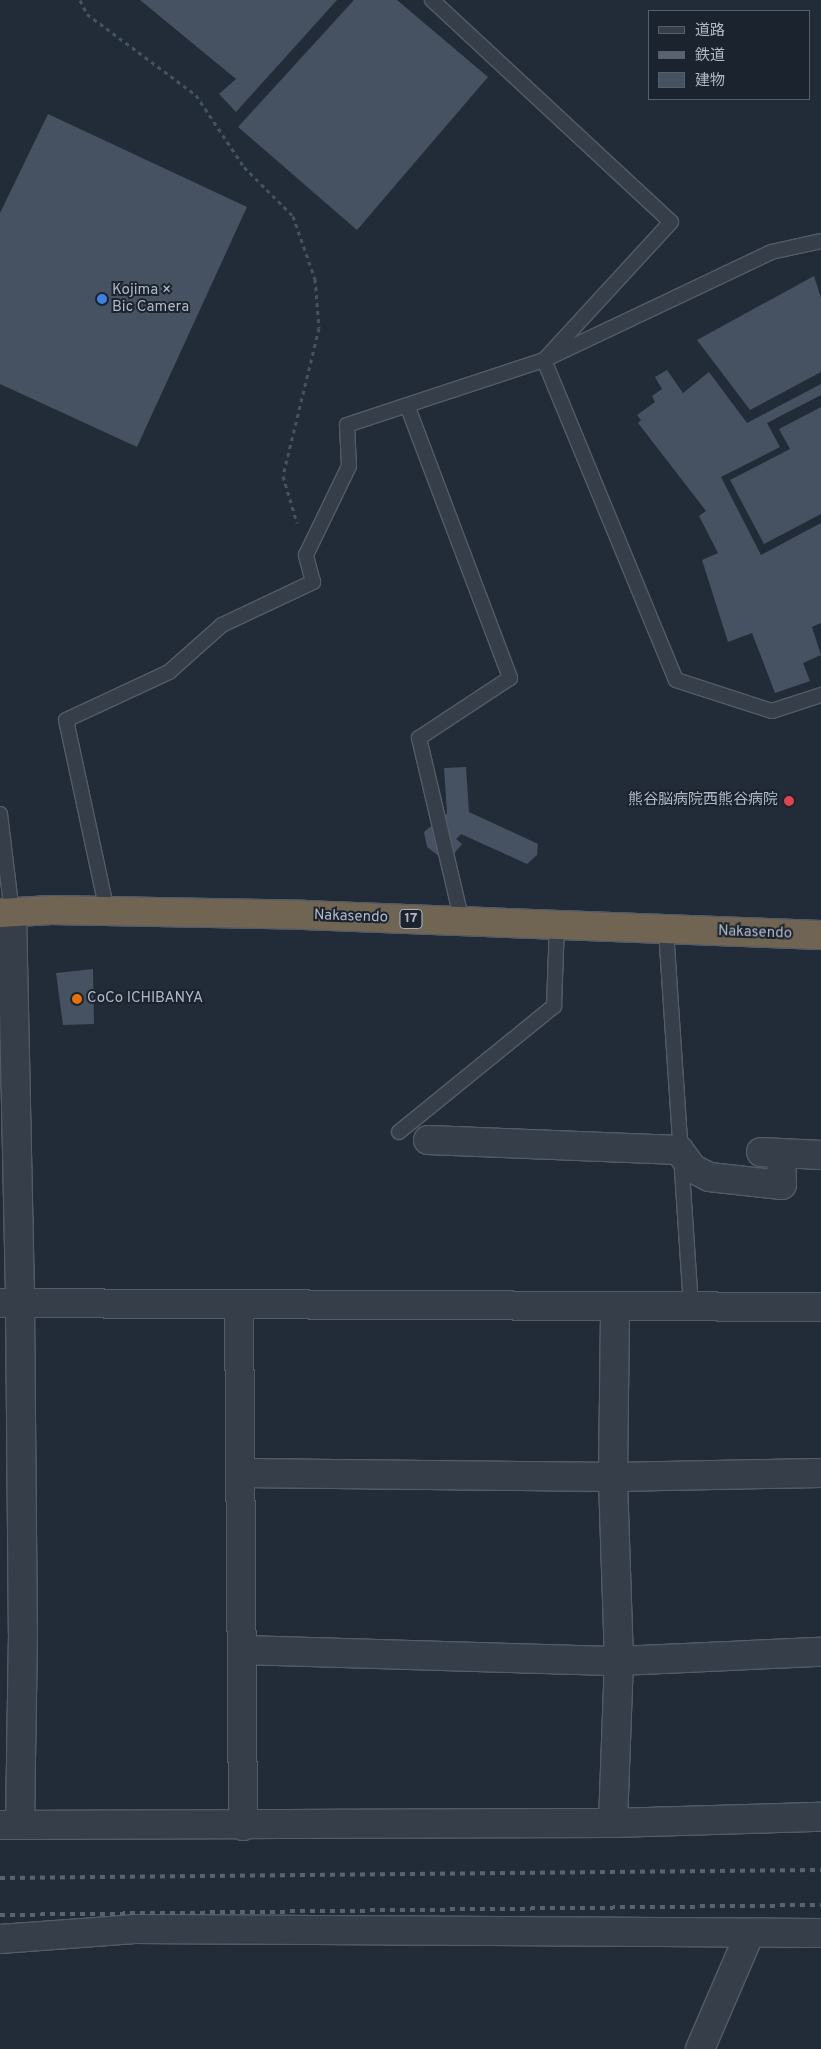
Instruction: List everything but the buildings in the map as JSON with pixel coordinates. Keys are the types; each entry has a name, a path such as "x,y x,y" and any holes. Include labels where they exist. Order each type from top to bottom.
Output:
{"highway":[{"name":"Nakasendo","path":"6,913 107,911 821,935"}],"street":[{"path":"6,913 10,1303 10,1824 243,1826 613,1823 821,1817"},
{"path":"428,1140 679,1150 692,1168 709,1177 782,1185 771,1153 821,1155"},
{"path":"10,1303 821,1307"},
{"path":"240,1304 243,1826"},
{"path":"613,1823 619,1661 613,1477 615,1306"},
{"path":"242,1474 613,1477 821,1473"},
{"path":"243,1650 619,1661 821,1652"},
{"path":"0,1939 135,1928 821,1933"},
{"path":"700,2049 750,1933"}],"lane":[{"path":"432,0 671,222 544,360"},
{"path":"107,911 66,720 168,672 222,625 313,582 306,555 349,466 347,425 544,360 771,252 821,241"},
{"path":"544,360 676,680 772,711 821,695"},
{"path":"407,406 510,678 419,738 462,922"},
{"path":"0,814 6,913"},
{"path":"399,1132 554,1006 557,925"},
{"path":"666,930 679,1150 691,1306"}],"path":[{"path":"80,0 87,14 196,94 244,167 293,216 315,280 319,328 283,476 306,555"}],"railway":[{"path":"0,1878 821,1870"},
{"path":"0,1915 821,1905"}],"place":[{"name":"Kojima × Bic Camera","path":"102,299"},
{"name":"熊谷脳病院西熊谷病院","path":"789,801"},
{"name":"CoCo ICHIBANYA","path":"77,999"}]}
